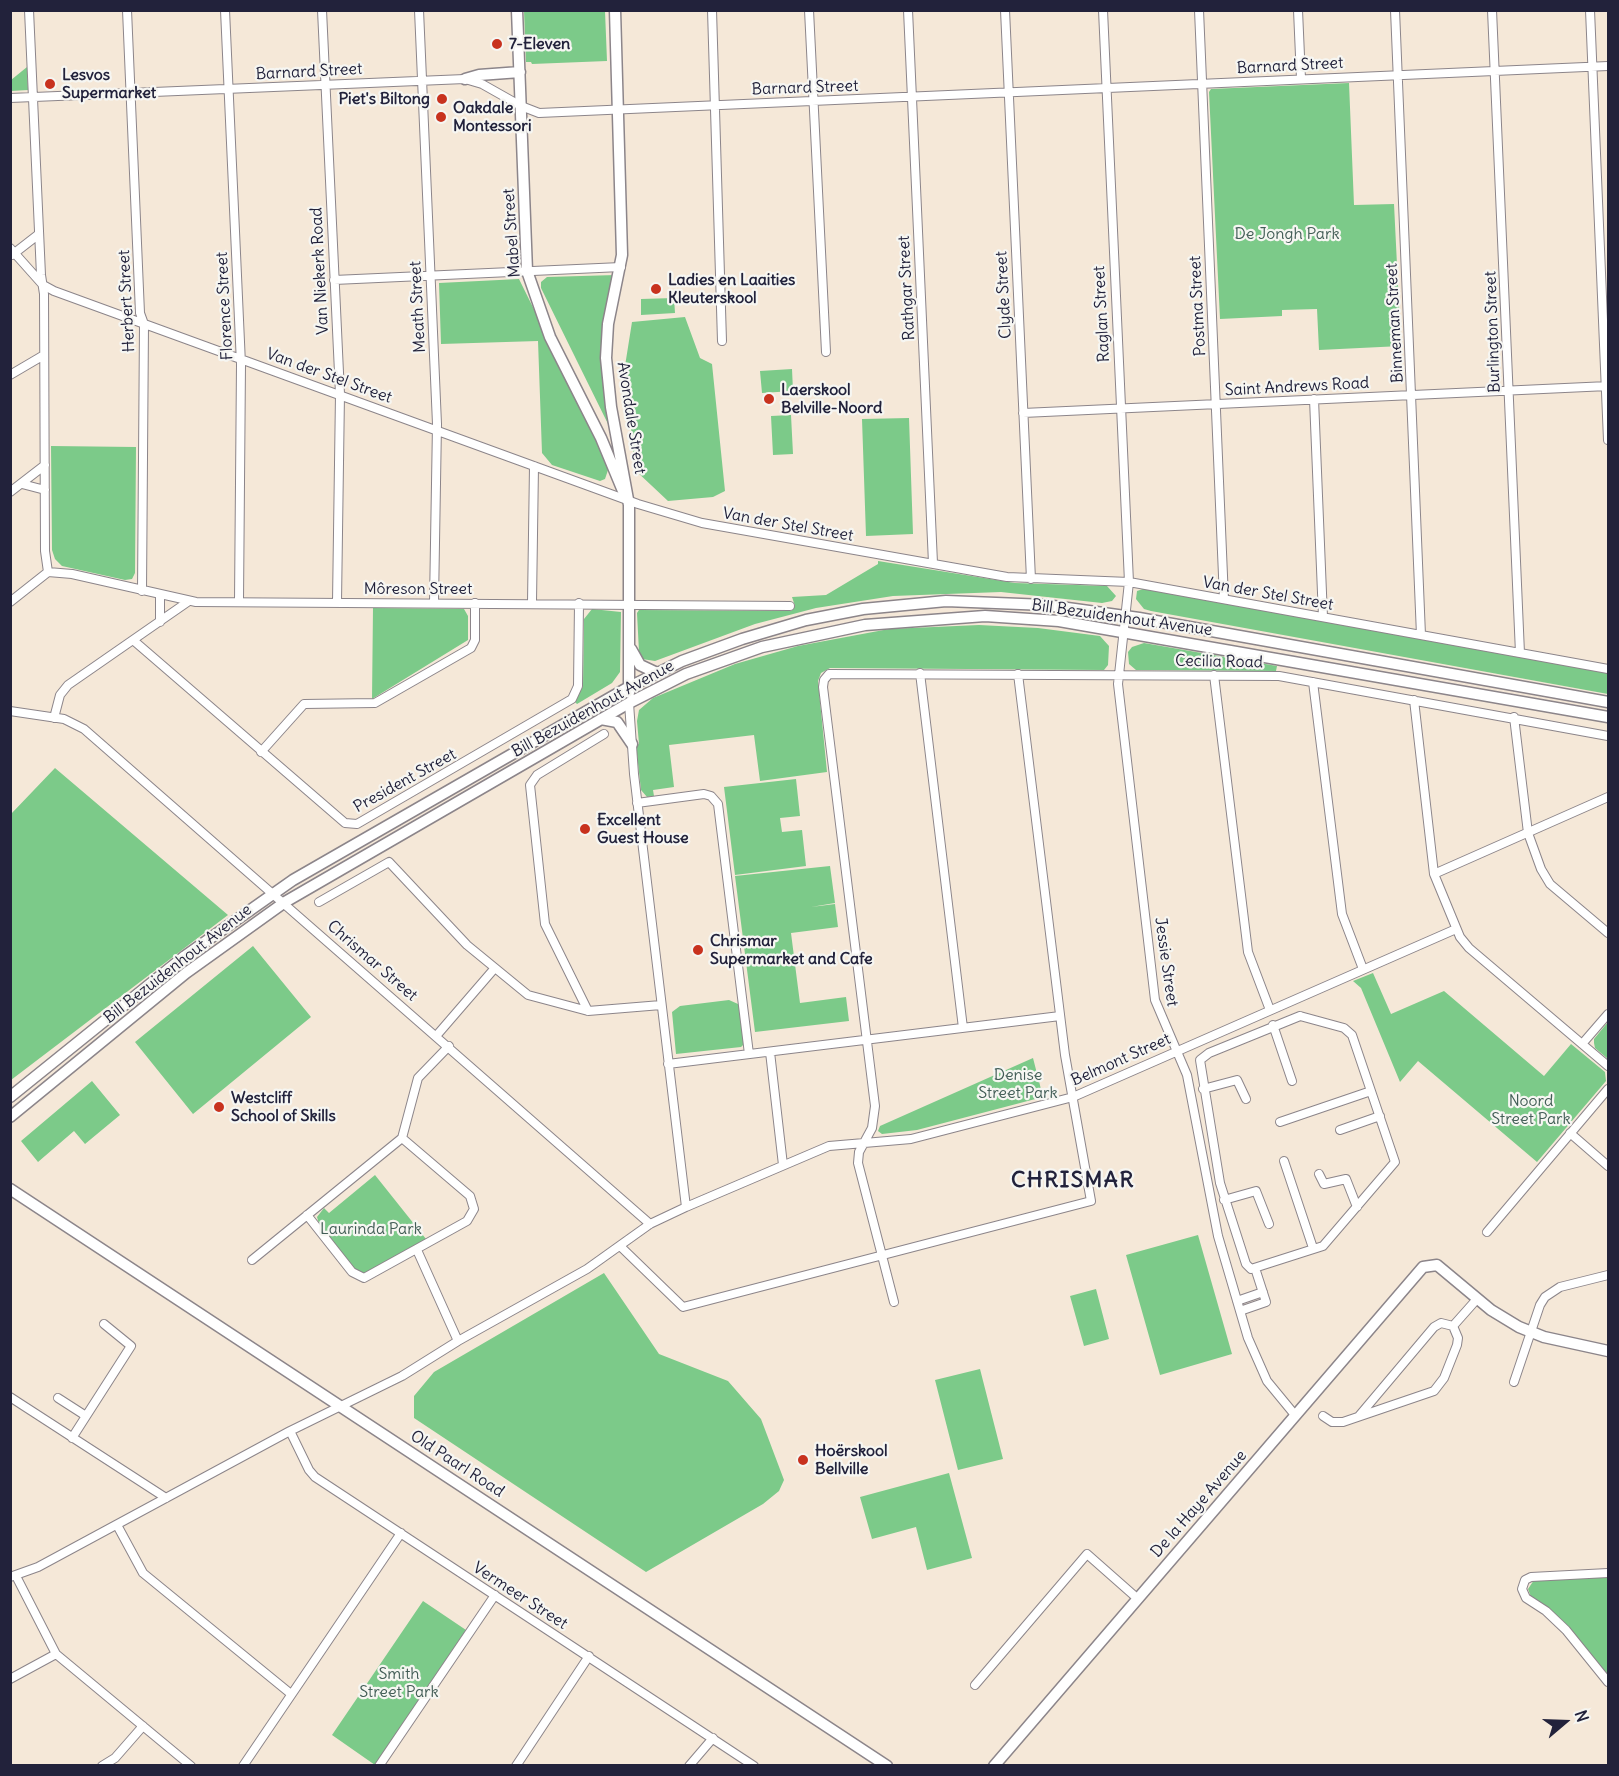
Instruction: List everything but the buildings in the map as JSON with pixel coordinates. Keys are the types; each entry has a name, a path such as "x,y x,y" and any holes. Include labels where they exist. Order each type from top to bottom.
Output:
{"main road":[{"name":"Mabel Street","path":"517,10 527,271 550,338 601,438 628,501"},
{"name":"Avondale Street","path":"615,10 621,267 608,324 606,358 611,407 628,501 629,703"},
{"path":"465,79 479,75 520,72"},
{"name":"Bill Bezuidenhout Avenue","path":"10,1097 157,978 274,892 493,763 629,687 682,661 742,639 806,621 863,609 946,601 1004,602 1125,616 1608,702"},
{"name":"Bill Bezuidenhout Avenue","path":"10,1116 186,973 285,902 629,703 686,674 743,653 865,625 985,616 1059,621 1124,630 1608,717"},
{"path":"629,644 639,665 657,673"},
{"path":"601,719 617,723 632,744"},
{"name":"Old Paarl Road","path":"10,1189 887,1766"},
{"name":"De la Haye Avenue","path":"993,1766 1421,1268 1430,1264 1441,1268 1477,1299"},
{"path":"1477,1299 1503,1318 1531,1332 1608,1351"}],"street":[{"path":"10,602 48,572 45,551 43,285 29,10"},
{"name":"Herbert Street","path":"127,10 140,314 144,324 141,591"},
{"name":"Florence Street","path":"225,10 240,357 240,601"},
{"name":"Van Niekerk Road","path":"322,10 340,394 337,602"},
{"name":"Meath Street","path":"419,10 436,430 434,602"},
{"path":"712,10 717,105 722,341"},
{"path":"810,10 826,352"},
{"name":"Rathgar Street","path":"908,10 933,563"},
{"name":"Clyde Street","path":"1005,10 1030,579"},
{"name":"Raglan Street","path":"1103,10 1129,582 1124,630"},
{"name":"Postma Street","path":"1199,10 1224,599"},
{"path":"1298,10 1301,79"},
{"name":"Binneman Street","path":"1395,10 1421,635"},
{"name":"Burlington Street","path":"1492,10 1520,653"},
{"path":"1590,10 1608,440"},
{"name":"Barnard Street","path":"10,98 465,79 485,86 520,106 539,113 1608,66"},
{"path":"12,253 39,234"},
{"name":"Van der Stel Street","path":"12,253 43,285 628,501 702,523 1030,579 1129,582 1608,669"},
{"path":"334,280 621,267"},
{"path":"10,375 44,355"},
{"name":"Saint Andrews Road","path":"1023,413 1607,386"},
{"path":"1314,399 1323,617"},
{"path":"10,492 45,465"},
{"path":"532,602 534,466"},
{"path":"22,484 45,480"},
{"path":"22,484 45,490"},
{"name":"Môreson Street","path":"48,572 72,574 189,601 532,602 790,606"},
{"path":"160,595 160,622"},
{"path":"10,720 14,712 54,718 58,698 68,685 189,601"},
{"path":"261,752 304,704 375,704 471,648 475,640 475,603"},
{"name":"President Street","path":"133,640 345,823 363,822 572,699 578,686 579,603"},
{"name":"Jessie Street","path":"1124,630 1118,675 1155,1000 1187,1075 1218,1236 1256,1362 1275,1393 1295,1415"},
{"name":"Cecilia Road","path":"866,1040 823,687 826,677 836,672 1279,676 1514,717 1608,736"},
{"path":"920,673 963,1028"},
{"path":"620,1246 683,1307 1091,1201 1060,1017 1018,674"},
{"path":"1214,675 1248,952 1270,1010"},
{"path":"1313,682 1342,914 1363,969"},
{"path":"1414,700 1434,874 1456,929 1469,948 1608,1066"},
{"path":"629,703 637,803 686,1207"},
{"path":"1514,717 1527,833 1541,869 1550,884 1608,933"},
{"name":"Chrismar Street","path":"54,718 74,723 274,892 650,1224"},
{"path":"588,1011 545,924 530,785 537,775 604,734"},
{"path":"637,803 704,795 714,798 718,804 749,1054"},
{"path":"1434,874 1608,797"},
{"path":"319,902 383,863 393,863 467,945 528,996 588,1011 661,1005"},
{"name":"Belmont Street","path":"13,1576 38,1567 290,1431 394,1381 458,1341 587,1269 650,1224 686,1207 829,1146 911,1139 1073,1097 1456,929"},
{"path":"437,1035 494,969"},
{"path":"1582,1044 1608,1014"},
{"path":"1300,1016 1347,1030 1353,1038 1395,1162 1331,1239 1313,1248 1255,1268 1246,1264 1224,1200 1203,1089 1200,1064 1203,1056 1273,1025 1300,1016"},
{"path":"668,1064 1060,1017"},
{"path":"1273,1025 1292,1081"},
{"path":"866,1040 875,1106 873,1123 859,1152 859,1171 894,1302"},
{"path":"252,1260 402,1138 418,1078 449,1046"},
{"path":"770,1052 783,1165"},
{"path":"1203,1089 1237,1080 1246,1098"},
{"path":"1487,1232 1608,1089"},
{"path":"1280,1122 1371,1091"},
{"path":"1340,1130 1380,1116"},
{"path":"1570,1133 1608,1166"},
{"path":"307,1215 357,1277 371,1276 470,1219 474,1204 470,1196 402,1138"},
{"path":"1284,1161 1313,1248"},
{"path":"1319,1174 1324,1185 1346,1179 1358,1207"},
{"path":"1224,1200 1256,1191 1269,1224"},
{"path":"417,1250 458,1341"},
{"path":"1240,1311 1266,1302 1255,1268"},
{"path":"1514,1382 1540,1305 1548,1294 1560,1287 1608,1275"},
{"path":"1237,1300 1263,1292"},
{"path":"1248,1297 1251,1307"},
{"path":"1454,1326 1477,1299"},
{"path":"1359,1416 1434,1327 1441,1323 1454,1326"},
{"path":"72,1438 131,1346 104,1324"},
{"path":"1323,1416 1336,1423 1423,1395 1439,1386 1457,1345 1458,1338 1454,1326"},
{"path":"10,1397 166,1498"},
{"path":"58,1398 86,1416"},
{"name":"Vermeer Street","path":"290,1431 313,1475 754,1766"},
{"path":"117,1525 146,1576 291,1694"},
{"path":"243,1766 401,1533"},
{"path":"975,1685 1088,1554 1138,1599"},
{"path":"1608,1573 1531,1576 1525,1580 1522,1589 1526,1598 1546,1611 1566,1630 1608,1682"},
{"path":"13,1576 56,1654 191,1766"},
{"path":"379,1766 495,1595"},
{"path":"10,1679 56,1654"},
{"path":"516,1766 589,1656"},
{"path":"102,1766 115,1758 143,1726"},
{"path":"689,1766 712,1738"}],"green space":[{"path":"524,11 605,11 607,61 532,64 526,62"},
{"path":"27,67 28,90 11,91 11,80"},
{"name":"De Jongh Park","path":"1349,83 1354,205 1394,204 1401,346 1319,350 1317,309 1282,310 1282,316 1220,319 1209,92 1211,89"},
{"path":"616,275 605,327 610,428 541,288 541,282 547,277"},
{"path":"519,279 598,439 608,470 605,479 600,481 552,465 542,453 538,341 441,344 439,283"},
{"path":"674,298 675,313 641,315 641,299"},
{"path":"685,317 700,358 712,364 725,491 713,497 668,501 635,470 625,366 632,322"},
{"path":"792,369 793,391 762,393 760,371"},
{"path":"791,415 793,454 773,455 771,416"},
{"path":"909,418 913,534 866,536 862,419"},
{"path":"51,446 136,447 135,573 132,579 125,580 62,566 55,559 52,550"},
{"path":"878,561 1015,583 1107,586 1116,596 1112,601 1102,603 1001,592 893,596 816,608 755,624 655,661 642,659 639,652 637,613 639,610 791,611 795,606 792,597 826,595 878,564"},
{"path":"1143,589 1608,673 1608,694 1151,611 1144,609 1136,599 1137,591"},
{"path":"373,608 464,609 468,616 468,640 372,699"},
{"path":"592,609 621,612 620,672 612,683 577,704 575,702 583,686 584,619"},
{"path":"979,625 1038,628 1100,636 1109,646 1108,665 1104,670 830,668 821,673 818,681 827,772 760,781 754,735 669,745 674,787 653,790 654,796 647,797 641,790 636,745 639,744 637,721 639,710 653,698 735,664 798,646 889,629"},
{"path":"1144,643 1277,666 1276,671 1136,670 1129,664 1128,652 1132,647"},
{"path":"55,768 228,915 11,1080 11,814"},
{"path":"796,779 800,816 780,818 782,832 802,830 806,866 735,875 724,787"},
{"path":"830,866 835,903 811,907 835,904 838,927 791,933 800,1003 846,997 849,1021 755,1032 735,876"},
{"path":"253,946 311,1017 193,1114 135,1042"},
{"name":"Noord Street Park","path":"1373,973 1391,1014 1444,991 1544,1076 1571,1044 1605,1072 1606,1081 1537,1162 1418,1061 1400,1082 1361,988 1353,981"},
{"path":"729,1000 738,1004 740,1008 744,1044 741,1047 676,1054 672,1012 680,1006"},
{"path":"1608,1022 1608,1059 1595,1048 1594,1039"},
{"name":"Denise Street Park","path":"1033,1058 1043,1097 917,1130 882,1134 878,1131 880,1126"},
{"path":"92,1081 120,1115 85,1144 74,1131 38,1162 21,1141"},
{"name":"Laurinda Park","path":"375,1175 426,1239 370,1272 362,1273 355,1270 319,1224 317,1217 324,1208 329,1213"},
{"path":"1198,1235 1232,1354 1160,1375 1126,1255"},
{"path":"604,1273 659,1354 728,1381 761,1419 784,1480 779,1491 763,1504 646,1572 414,1418 414,1396 434,1372"},
{"path":"1096,1289 1109,1339 1084,1346 1070,1296"},
{"path":"980,1369 1003,1459 958,1470 935,1380"},
{"path":"949,1473 972,1558 927,1570 916,1527 872,1539 860,1497"},
{"path":"1608,1577 1608,1676 1562,1620 1531,1597 1528,1589 1534,1580"},
{"name":"Smith Street Park","path":"423,1601 466,1630 375,1765 332,1735"}],"place":[{"name":"7-Eleven","path":"497,44"},
{"name":"Lesvos Supermarket","path":"50,84"},
{"name":"Piet's Biltong","path":"442,99"},
{"name":"Oakdale Montessori","path":"441,117"},
{"name":"Ladies en Laaities Kleuterskool","path":"656,289"},
{"name":"Laerskool Belville-Noord","path":"769,399"},
{"name":"Excellent Guest House","path":"585,829"},
{"name":"Chrismar Supermarket and Cafe","path":"698,950"},
{"name":"Westcliff School of Skills","path":"219,1107"},
{"name":"Hoërskool Bellville","path":"803,1460"}],"district":[{"name":"CHRISMAR","path":"1073,1181"}]}
